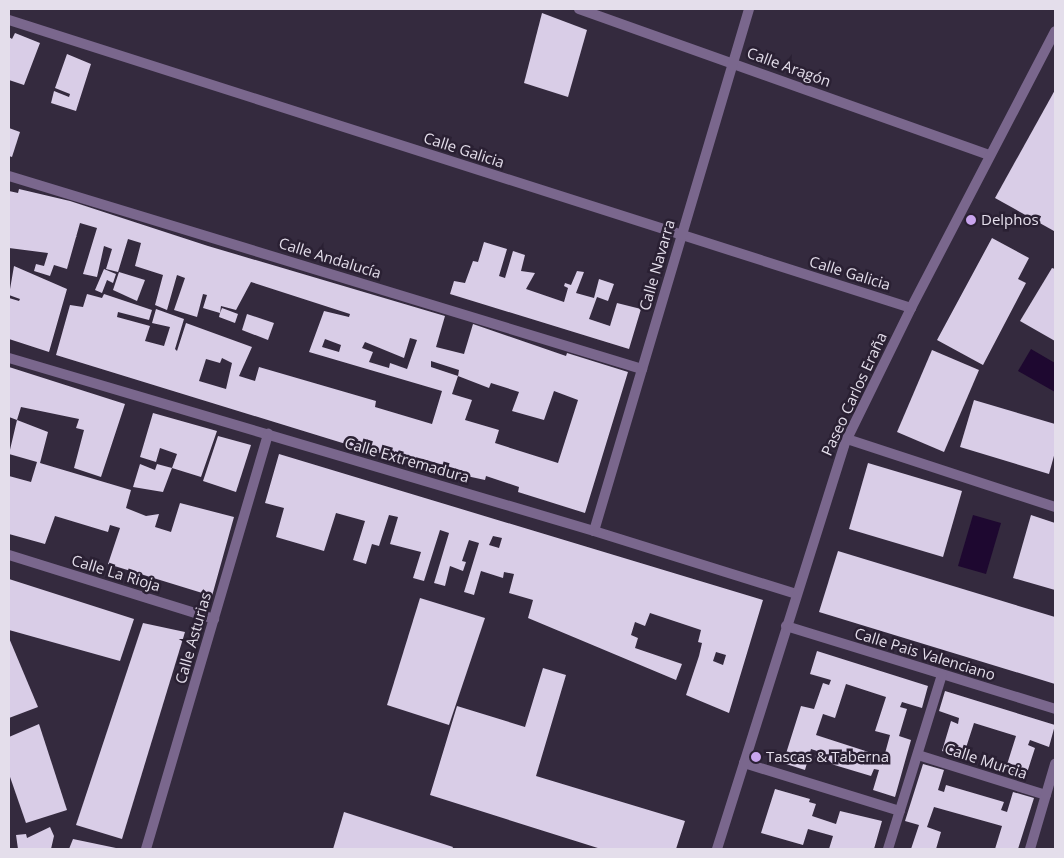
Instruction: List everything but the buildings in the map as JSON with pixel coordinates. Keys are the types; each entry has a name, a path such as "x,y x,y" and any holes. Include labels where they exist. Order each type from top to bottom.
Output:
{"street":[{"name":"Calle Aragón","path":"579,9 990,154"},
{"name":"Calle Navarra","path":"594,531 749,9"},
{"name":"Calle Galicia","path":"9,20 911,308"},
{"name":"Paseo Carlos Eraña","path":"718,849 796,594 847,439 911,308 1055,31"},
{"name":"Calle Andalucía","path":"9,176 642,369"},
{"name":"Calle Extremadura","path":"9,358 594,531 796,594"},
{"name":"Calle Asturias","path":"146,849 268,434"},
{"path":"847,439 1055,507"},
{"name":"Calle La Rioja","path":"9,555 214,619"},
{"name":"Calle Pais Valenciano","path":"786,626 1055,709"},
{"path":"888,849 942,675"},
{"name":"Calle Murcia","path":"918,755 1046,795"},
{"path":"744,762 900,811"},
{"path":"1030,849 1055,764"}],"shaded area":[{"path":"1031,349 1055,363 1055,392 1018,371"},
{"path":"973,515 1001,523 986,574 958,566"}],"place":[{"name":"Delphos","path":"971,220"},
{"name":"Tascas & Taberna","path":"756,757"}]}
